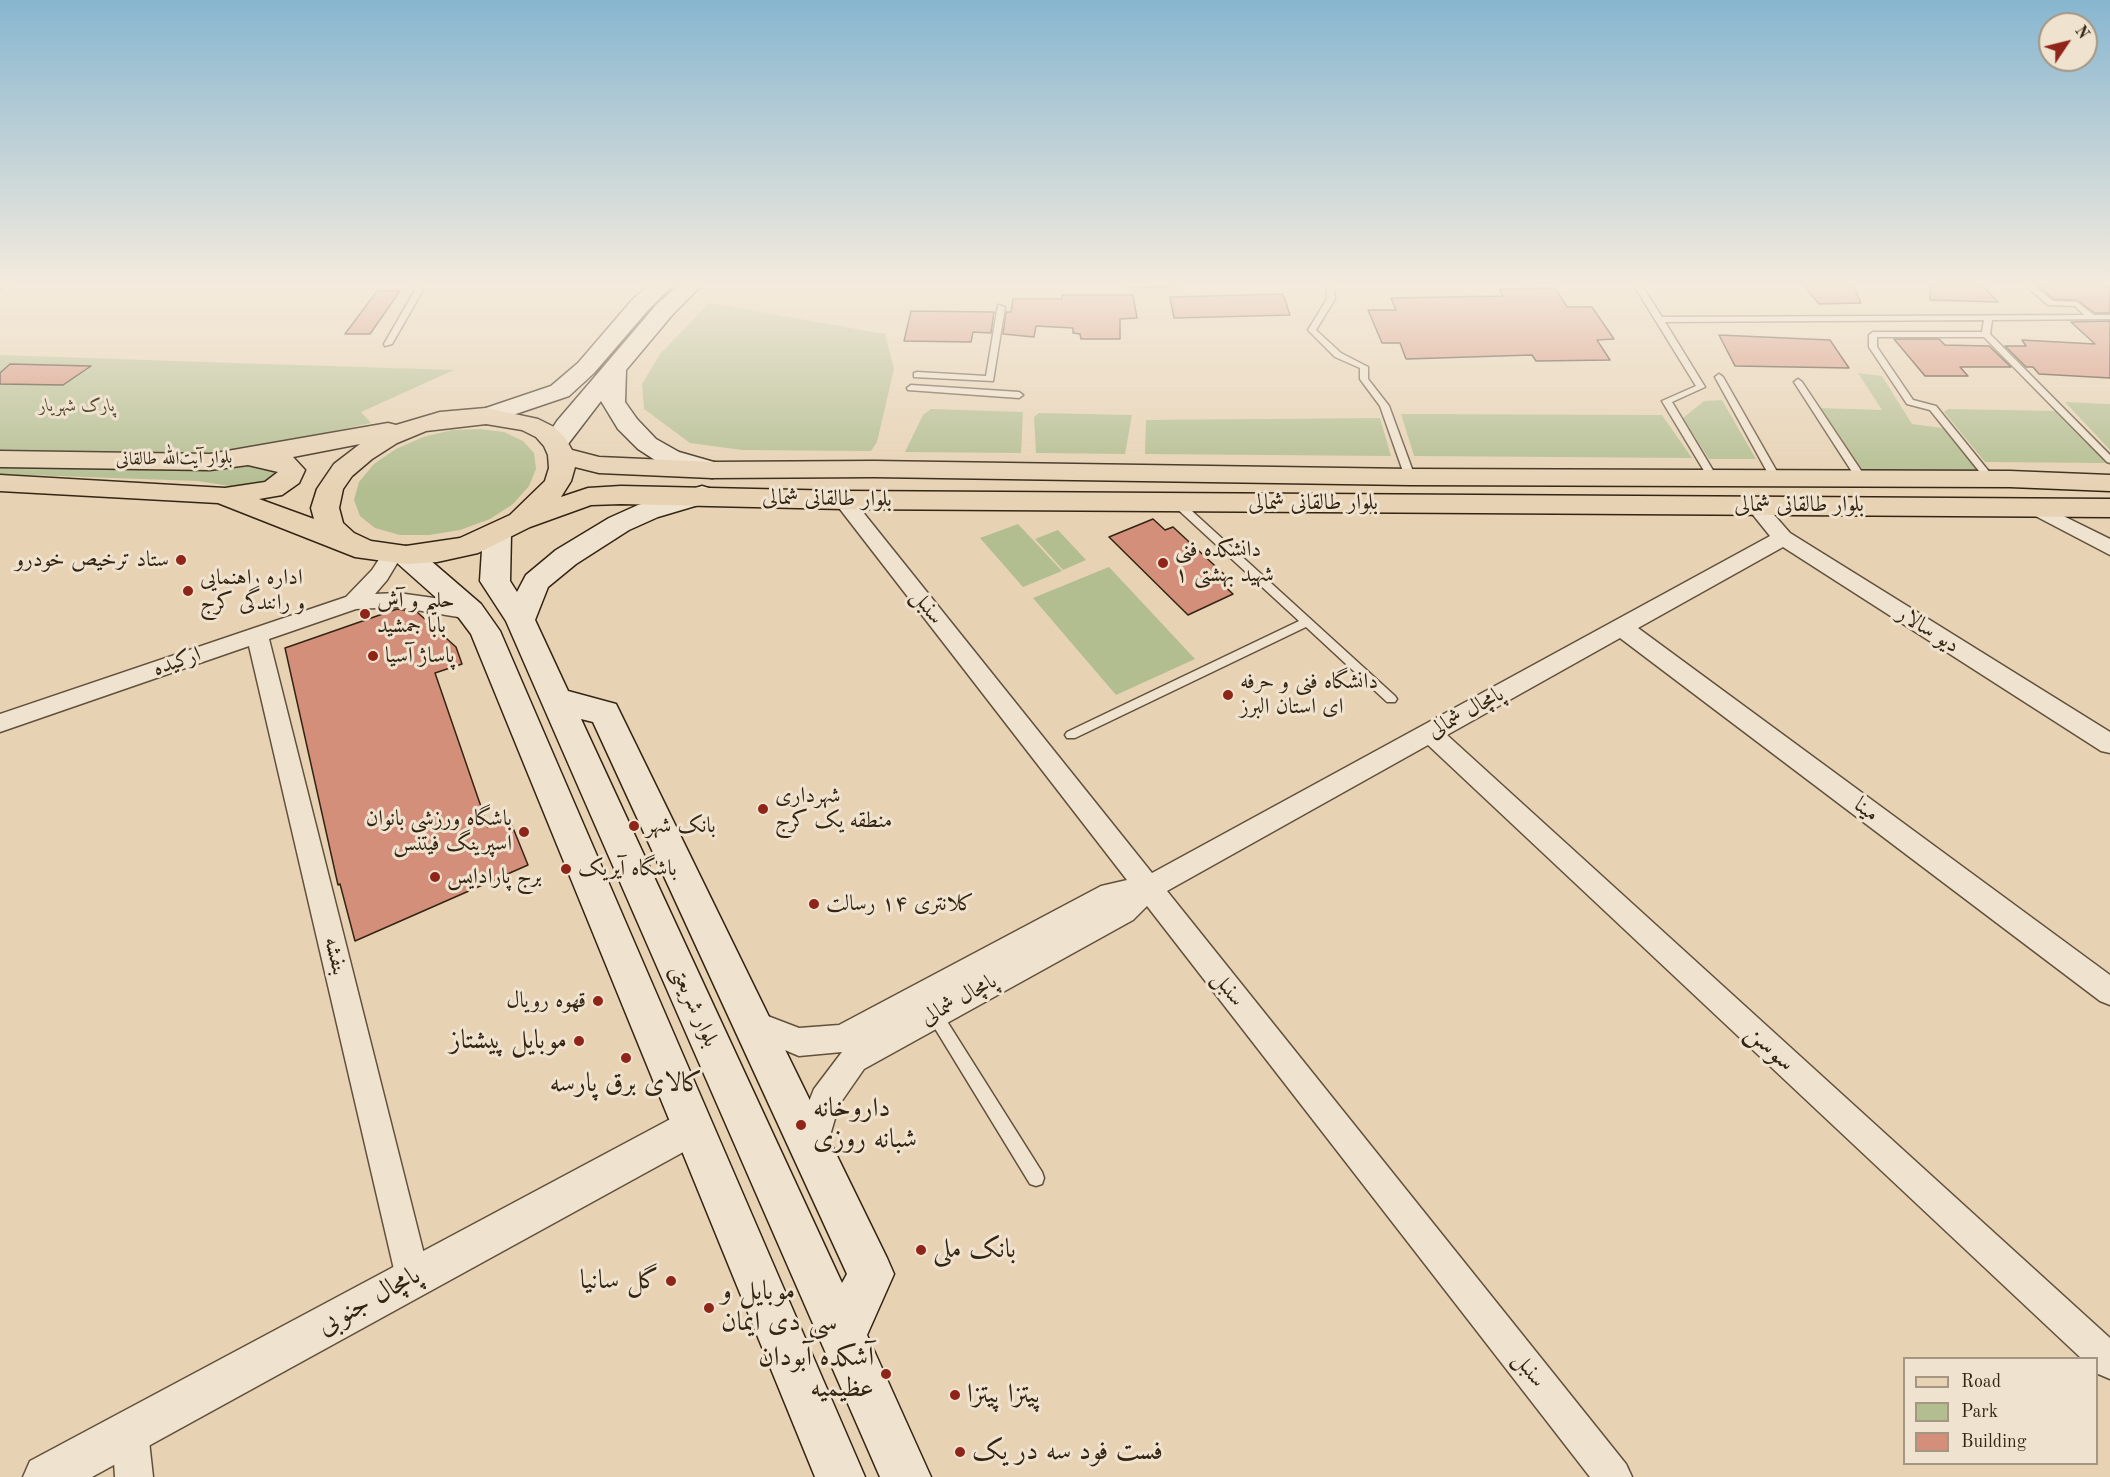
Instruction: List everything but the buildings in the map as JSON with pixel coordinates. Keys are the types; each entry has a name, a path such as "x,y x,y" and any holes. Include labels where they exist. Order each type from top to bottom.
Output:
{"main road":[{"path":"486,416 560,391 586,368 599,353"},
{"path":"473,596 509,528 549,495 558,481 558,449 566,426 630,353"},
{"path":"615,371 613,402 627,424 647,444 670,458 712,470"},
{"path":"560,391 559,397 569,403 581,402 592,397"},
{"path":"344,540 330,526 325,508 330,489 343,470 363,453 388,438 417,426 463,417 486,416 529,424 545,432 558,449"},
{"name":"بلوار آیت‌الله طالقانی","path":"0,459 210,462 248,458 417,426"},
{"name":"بلوار طالقانی شمالی","path":"558,449 599,465 712,470 874,469 1410,477 1775,477 1990,479 2110,483"},
{"path":"221,495 272,489 290,477 292,470 283,462 248,458"},
{"path":"632,495 615,487 616,479 642,467"},
{"name":"بلوار آیت‌الله طالقانی","path":"0,483 221,495 344,540 365,550 399,555"},
{"name":"بلوار طالقانی شمالی","path":"399,555 458,548 588,497 632,495 843,500 1177,503 2110,508"},
{"path":"520,621 536,582 566,557 619,524 648,511 702,495"},
{"name":"بلوار شریعتی","path":"399,555 520,621 906,1477"},
{"name":"بلوار شریعتی","path":"473,596 485,631 840,1477"},
{"path":"556,700 605,713 872,1274 842,1335"}],"street":[{"name":"سنبل","path":"843,500 1613,1477"},
{"name":"دیو سالار","path":"1755,505 1783,538 2110,744"},
{"path":"2031,506 2110,548"},
{"name":"پامچال شمالی","path":"752,1023 799,1042 842,1038 929,1005 1123,912 1149,888 1783,538"},
{"name":"ارکیده","path":"354,602 399,555"},
{"name":"ارکیده","path":"0,723 354,602 473,596"},
{"name":"مینا","path":"1621,627 2110,992"},
{"name":"بنفشه","path":"257,635 413,1278"},
{"name":"سوسن","path":"1430,733 2110,1362"},
{"name":"پامچال شمالی","path":"812,1148 825,1099 854,1059 929,1005"},
{"name":"پامچال جنوبی","path":"46,1477 693,1126"},
{"path":"130,1431 134,1477"}],"lane":[{"path":"917,375 990,379 994,353"},
{"path":"1336,353 1364,368 1364,379 1384,406 1410,477"},
{"path":"1681,353 1701,387 1667,400 1712,477"},
{"path":"1877,353 1910,402 1933,408 1990,479"},
{"path":"2005,353 2110,460"},
{"path":"1719,377 1775,477"},
{"path":"1798,382 1861,478"},
{"path":"912,388 1019,395"},
{"path":"1177,503 1391,699"},
{"path":"1071,735 1307,622"},
{"path":"929,1005 1036,1178"}],"green space":[{"path":"890,353 894,369 877,442 871,451 742,450 690,443 644,409 642,384 660,354"},
{"name":"پارک شهریار","path":"0,355 454,370 361,412 371,423 221,456 0,454"},
{"path":"1858,373 1882,376 1912,424 1943,428 1980,474 1865,474 1821,408 1882,410"},
{"path":"1722,400 1756,459 1709,459 1683,418 1704,401"},
{"path":"2065,402 2110,404 2110,450"},
{"path":"931,409 1023,412 1021,453 905,452 923,415"},
{"path":"1948,409 2058,411 2106,463 1985,462 1944,412"},
{"path":"1039,413 1132,415 1125,454 1036,453 1034,417"},
{"path":"1401,414 1662,415 1692,458 1414,456"},
{"path":"1380,418 1391,456 1145,454 1146,420"},
{"path":"480,429 504,432 523,441 534,453 536,469 529,486 513,504 490,519 460,530 429,535 400,535 375,528 360,516 354,500 359,482 374,464 396,449 423,437 452,430"},
{"path":"264,463 281,472 275,480 242,488 198,481 0,474 0,464 241,467"},
{"path":"1018,524 1062,571 1023,587 980,538"},
{"path":"1058,530 1086,560 1063,570 1035,539"},
{"path":"1109,567 1195,659 1116,695 1033,598"}],"place":[{"name":"ستاد ترخیص خودرو","path":"181,560"},
{"name":"دانشکده فنی شهید بهشتی ۱","path":"1163,563"},
{"name":"اداره راهنمایی و رانندگی کرج","path":"188,591"},
{"name":"حلیم و آش بابا جمشید","path":"365,614"},
{"name":"پاساژ آسیا","path":"373,656"},
{"name":"دانشگاه فنی و حرفه ای استان البرز","path":"1228,695"},
{"name":"شهرداری منطقه یک کرج","path":"763,809"},
{"name":"بانک شهر","path":"634,826"},
{"name":"باشگاه ورزشی بانوان اسپرینگ فیتنس","path":"524,832"},
{"name":"باشگاه آیریک","path":"566,869"},
{"name":"برج پارادایس","path":"435,877"},
{"name":"کلانتری ۱۴ رسالت","path":"814,904"},
{"name":"قهوه رویال","path":"598,1001"},
{"name":"موبایل پیشتاز","path":"579,1041"},
{"name":"کالای برق پارسه","path":"626,1058"},
{"name":"داروخانه شبانه روزی","path":"801,1125"},
{"name":"بانک ملی","path":"921,1250"},
{"name":"گل سانیا","path":"671,1281"},
{"name":"موبایل و سی دی ایمان","path":"709,1308"},
{"name":"آشکده آبودان عظیمیه","path":"886,1374"},
{"name":"پیتزا پیتزا","path":"955,1395"},
{"name":"فست فود سه در یک","path":"960,1452"}]}
